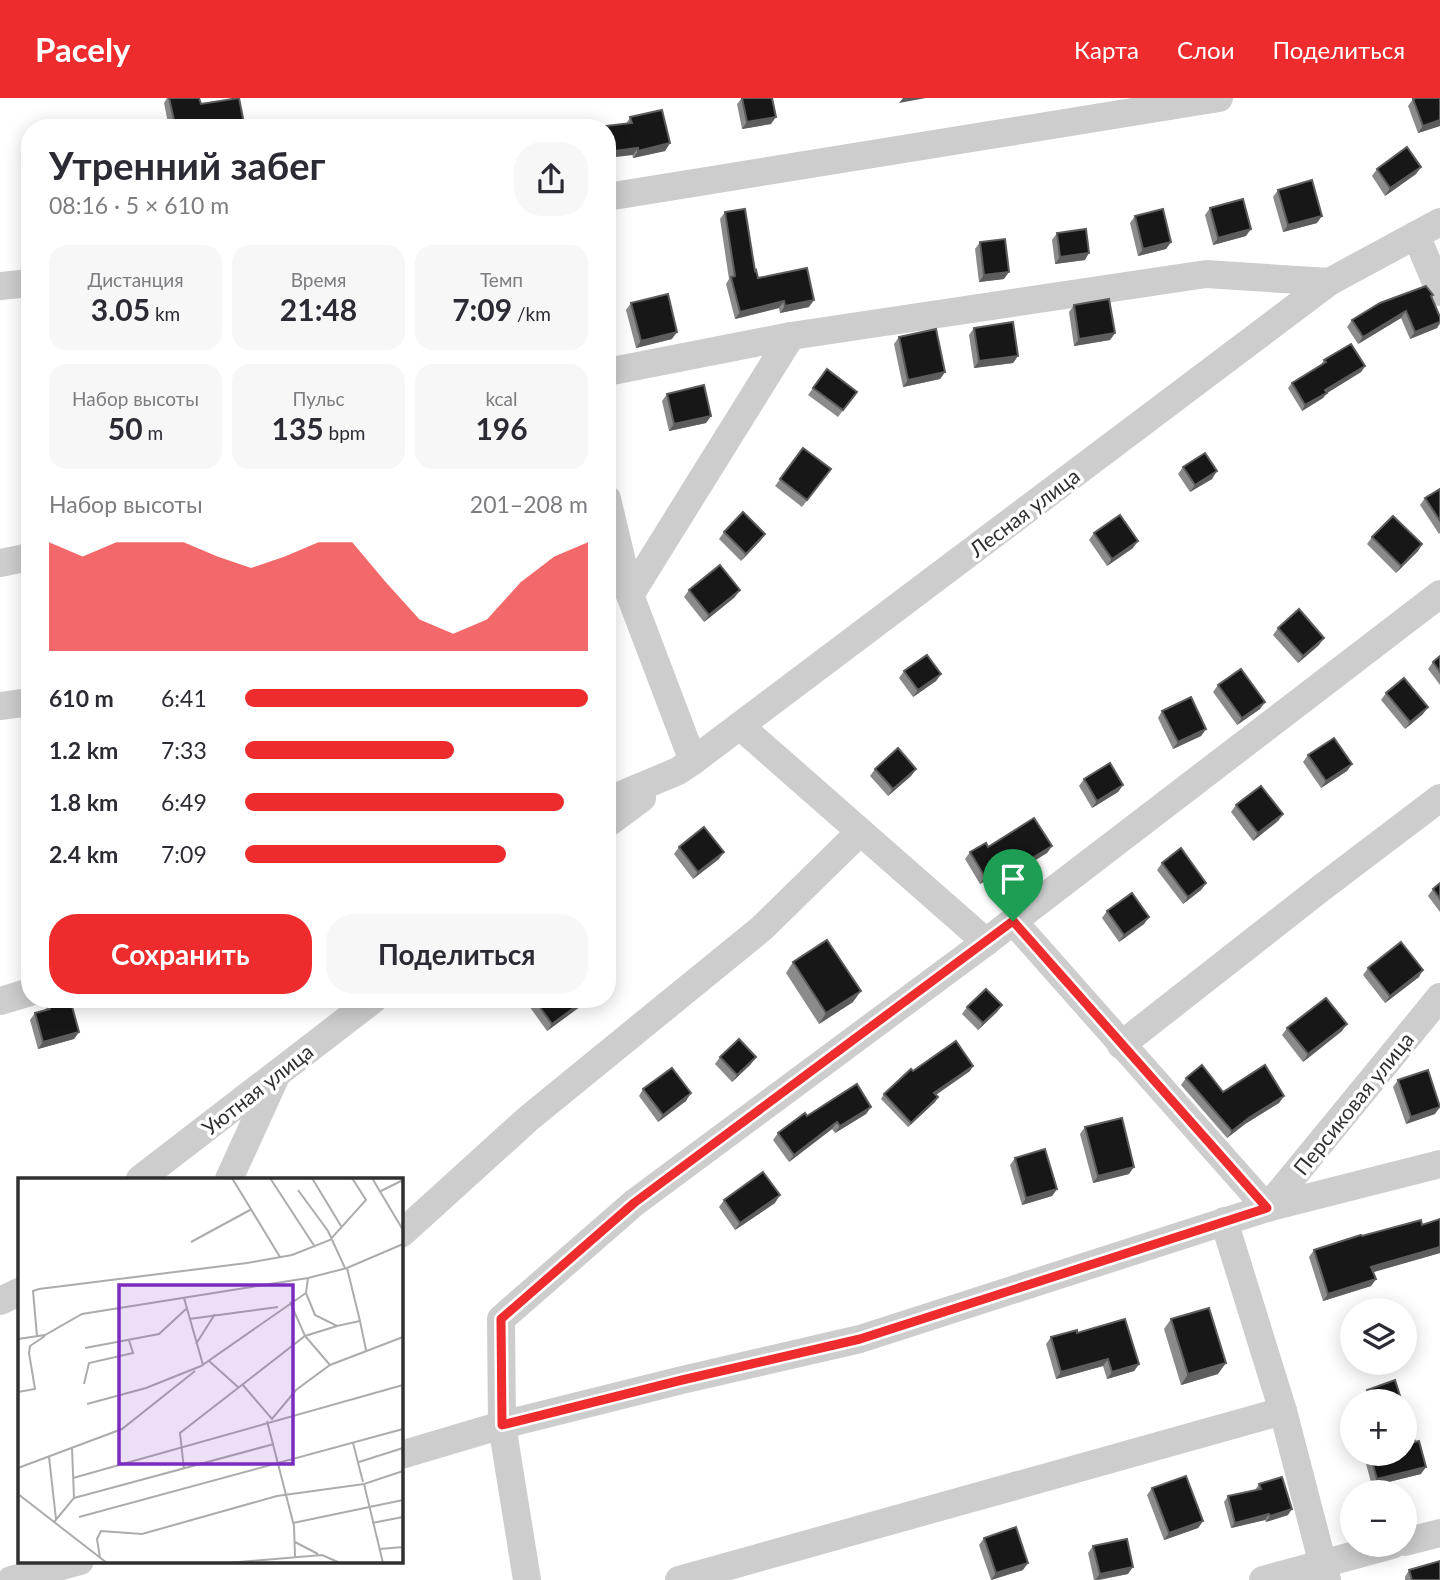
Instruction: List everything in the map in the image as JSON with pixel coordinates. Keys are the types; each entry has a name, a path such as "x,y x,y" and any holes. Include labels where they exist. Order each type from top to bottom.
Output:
{"street":[{"path":"616,196 1219,98"},
{"path":"1428,229 1440,292"},
{"name":"Лесная улица","path":"616,797 685,766 1329,282 1428,229"},
{"path":"616,370 791,336 1206,274 1329,282"},
{"path":"0,286 21,284"},
{"path":"630,595 791,336"},
{"path":"616,537 630,595 685,766 616,817"},
{"path":"0,563 21,559"},
{"path":"527,1580 502,1425 501,1319 634,1203 986,942 1440,594"},
{"path":"0,706 21,703"},
{"path":"740,726 986,942"},
{"path":"1121,1045 1440,798"},
{"path":"402,1233 529,1118 762,928 860,832"},
{"path":"1013,921 1267,1208"},
{"path":"0,1001 21,995"},
{"name":"Персиковая улица","path":"1267,1208 1440,998"},
{"name":"Уютная улица","path":"141,1178 362,1008"},
{"path":"229,1178 277,1074"},
{"path":"402,1455 502,1425 860,1339 1267,1208 1440,1164"},
{"path":"1224,1221 1283,1411 1325,1572"},
{"path":"0,1301 18,1292"},
{"path":"679,1580 1283,1411"},
{"path":"1417,1539 1440,1532"},
{"path":"1263,1580 1325,1572 1362,1557"},
{"path":"11,1580 76,1562"}],"building":[{"path":"169,98 199,98 201,104 239,98 243,119 174,119"},
{"path":"742,98 772,98 776,117 747,122"},
{"path":"1440,98 1440,120 1423,126 1413,99"},
{"path":"662,110 670,143 638,151 638,148 616,151 616,125 632,123 630,117"},
{"path":"1407,147 1421,167 1390,188 1377,169"},
{"path":"1312,180 1322,216 1288,225 1278,190"},
{"path":"1243,199 1251,229 1218,238 1210,208"},
{"path":"745,209 758,278 807,268 814,300 785,306 784,301 740,312 731,277 735,276 725,212"},
{"path":"1163,209 1171,242 1143,249 1135,216"},
{"path":"1086,229 1089,253 1060,257 1057,233"},
{"path":"1005,239 1009,272 984,275 980,242"},
{"path":"1426,286 1433,295 1431,296 1440,322 1415,332 1406,311 1363,337 1352,320 1380,303"},
{"path":"668,294 677,332 641,341 631,303"},
{"path":"1109,299 1115,333 1079,339 1074,305"},
{"path":"1013,322 1018,356 979,361 974,328"},
{"path":"936,329 945,372 908,380 899,337"},
{"path":"1351,344 1365,366 1305,405 1292,383"},
{"path":"827,369 857,392 843,410 813,388"},
{"path":"704,385 711,416 674,424 667,394"},
{"path":"803,448 831,469 807,500 780,479"},
{"path":"1205,453 1217,471 1195,485 1183,467"},
{"path":"1440,489 1440,521 1425,498"},
{"path":"743,512 765,534 746,554 724,532"},
{"path":"1120,515 1138,541 1112,559 1094,533"},
{"path":"1393,516 1422,544 1401,566 1372,537"},
{"path":"720,565 740,590 709,615 689,590"},
{"path":"1299,609 1324,638 1303,656 1278,628"},
{"path":"927,655 941,674 918,690 904,671"},
{"path":"1440,656 1440,672 1433,662"},
{"path":"1241,669 1265,702 1242,718 1218,685"},
{"path":"1404,678 1428,707 1410,722 1386,693"},
{"path":"1191,697 1206,729 1178,742 1162,711"},
{"path":"1334,738 1352,764 1326,781 1308,755"},
{"path":"898,748 916,769 893,789 875,769"},
{"path":"1110,763 1123,785 1097,801 1084,779"},
{"path":"1261,786 1283,814 1258,833 1236,805"},
{"path":"1034,818 1052,846 1024,863 1020,857 985,877 970,852 986,843 988,847"},
{"path":"704,827 724,852 698,872 679,847"},
{"path":"1181,848 1206,883 1188,897 1162,863"},
{"path":"1440,883 1440,899 1433,889"},
{"path":"1132,893 1149,917 1124,935 1107,911"},
{"path":"827,940 861,991 826,1013 793,962"},
{"path":"1401,942 1423,970 1390,996 1368,968"},
{"path":"986,989 1002,1005 983,1023 967,1007"},
{"path":"1326,998 1347,1024 1308,1054 1287,1028"},
{"path":"72,1008 79,1032 43,1042 35,1013"},
{"path":"540,1008 574,1008 552,1024"},
{"path":"739,1039 756,1057 737,1075 720,1057"},
{"path":"956,1041 973,1066 934,1093 938,1097 911,1123 884,1094 911,1069 913,1071"},
{"path":"1202,1065 1223,1092 1265,1065 1284,1096 1232,1131 1186,1078"},
{"path":"672,1068 691,1093 663,1115 643,1089"},
{"path":"1428,1070 1440,1107 1411,1117 1398,1080"},
{"path":"857,1084 871,1107 840,1126 837,1122 794,1155 778,1133 805,1113 807,1116"},
{"path":"1122,1118 1134,1167 1098,1176 1085,1127"},
{"path":"1045,1149 1057,1189 1026,1198 1015,1158"},
{"path":"763,1172 780,1195 740,1223 724,1200"},
{"path":"1440,1219 1440,1247 1371,1267 1376,1279 1328,1294 1314,1250 1421,1220 1422,1225"},
{"path":"1209,1308 1226,1363 1188,1374 1171,1319"},
{"path":"1125,1319 1139,1364 1112,1372 1108,1359 1061,1372 1051,1337 1077,1330 1077,1333"},
{"path":"1395,1380 1398,1389 1370,1389"},
{"path":"1419,1441 1426,1467 1377,1479 1373,1466 1417,1466"},
{"path":"1186,1476 1203,1521 1169,1533 1152,1488"},
{"path":"1282,1477 1292,1509 1235,1523 1228,1496 1261,1489 1259,1484"},
{"path":"1016,1527 1028,1563 996,1573 984,1538"},
{"path":"1127,1539 1133,1567 1100,1574 1093,1546"},
{"path":"1440,1561 1440,1580 1412,1580 1409,1570"}],"route":[{"path":"1013,921 1267,1208 860,1339 502,1425 501,1319 634,1203 1013,921"}]}
